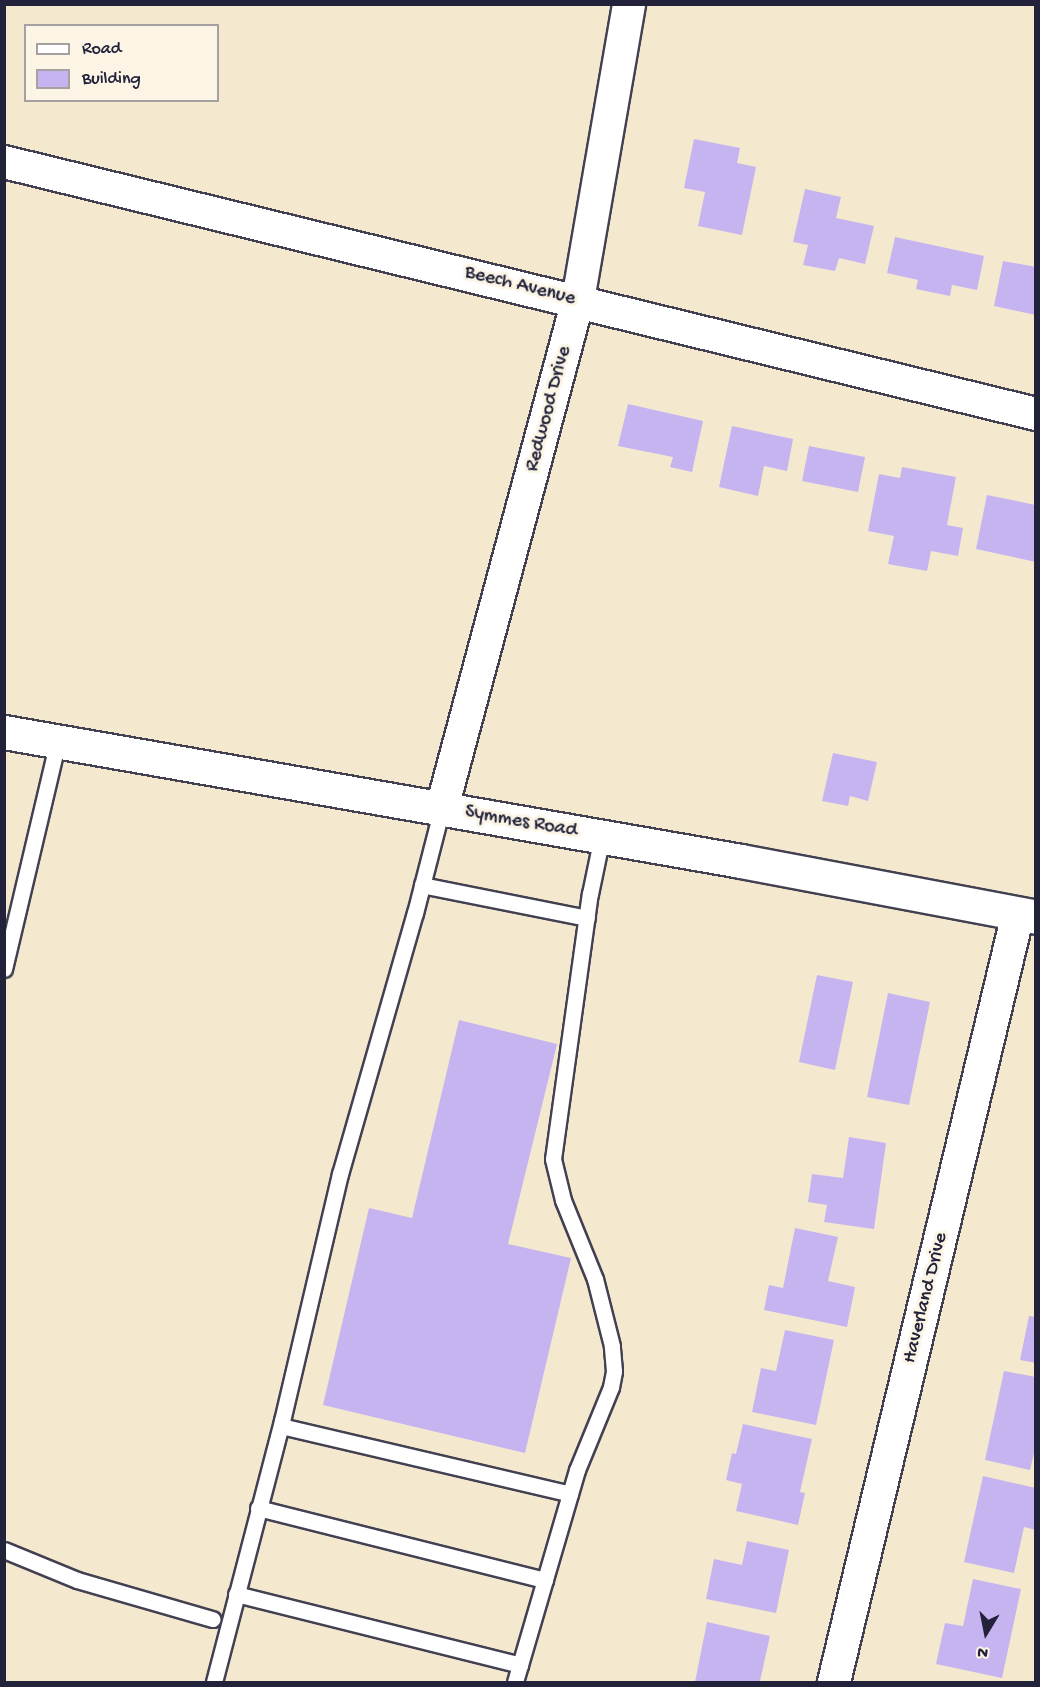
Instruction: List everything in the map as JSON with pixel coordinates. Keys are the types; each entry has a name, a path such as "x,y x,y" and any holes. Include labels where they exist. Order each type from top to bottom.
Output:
{"street":[{"name":"Redwood Drive","path":"442,808 578,300 629,4"},
{"name":"Beech Avenue","path":"4,162 578,300 1035,414"},
{"name":"Symmes Road","path":"4,732 603,836 1027,915"},
{"name":"Haverland Drive","path":"834,1683 1027,915"}],"lane":[{"path":"4,969 58,740"},
{"path":"216,1682 340,1174 442,808"},
{"path":"514,1683 570,1494 596,1419 611,1387 614,1371 612,1346 595,1279 563,1200 554,1159 587,918 603,836"},
{"path":"422,885 587,918"},
{"path":"280,1426 570,1494"},
{"path":"258,1508 544,1580"},
{"path":"4,1550 77,1580 212,1619"},
{"path":"236,1594 520,1665"}],"building":[{"path":"694,139 740,148 737,163 756,167 742,235 698,226 705,192 684,188"},
{"path":"805,189 841,197 836,218 874,226 865,264 839,258 835,271 803,265 808,245 793,242"},
{"path":"895,237 984,256 977,290 952,285 950,296 916,289 918,280 887,273"},
{"path":"1003,261 1036,267 1036,315 994,306"},
{"path":"628,404 703,421 692,472 670,467 673,457 618,446"},
{"path":"732,426 793,439 787,471 764,466 758,496 719,487"},
{"path":"809,446 865,457 858,492 802,481"},
{"path":"902,467 956,477 947,525 963,528 958,556 931,551 927,571 888,564 894,536 868,531 879,474 900,478"},
{"path":"987,495 1036,505 1036,562 976,549"},
{"path":"833,753 877,762 868,801 850,796 848,806 822,801"},
{"path":"817,975 853,982 835,1070 799,1062"},
{"path":"888,993 930,1002 909,1105 867,1097"},
{"path":"459,1020 557,1044 508,1244 571,1258 525,1453 323,1405 369,1208 412,1218"},
{"path":"849,1137 886,1143 874,1229 824,1222 827,1205 808,1202 812,1174 843,1178"},
{"path":"795,1228 838,1237 828,1281 855,1287 847,1327 764,1310 769,1285 783,1288"},
{"path":"1029,1316 1036,1317 1036,1363 1020,1360"},
{"path":"785,1330 834,1340 816,1425 752,1412 761,1368 776,1371"},
{"path":"1004,1371 1036,1377 1036,1445 1030,1470 985,1460"},
{"path":"743,1424 812,1439 800,1492 805,1493 798,1525 736,1511 742,1484 726,1480 732,1453 736,1454"},
{"path":"983,1476 1036,1488 1036,1530 1024,1527 1014,1573 964,1562"},
{"path":"747,1541 789,1550 776,1613 706,1599 714,1559 742,1565"},
{"path":"973,1579 1021,1589 1002,1678 936,1664 945,1623 963,1626"},
{"path":"707,1622 770,1636 760,1681 695,1682"}]}
